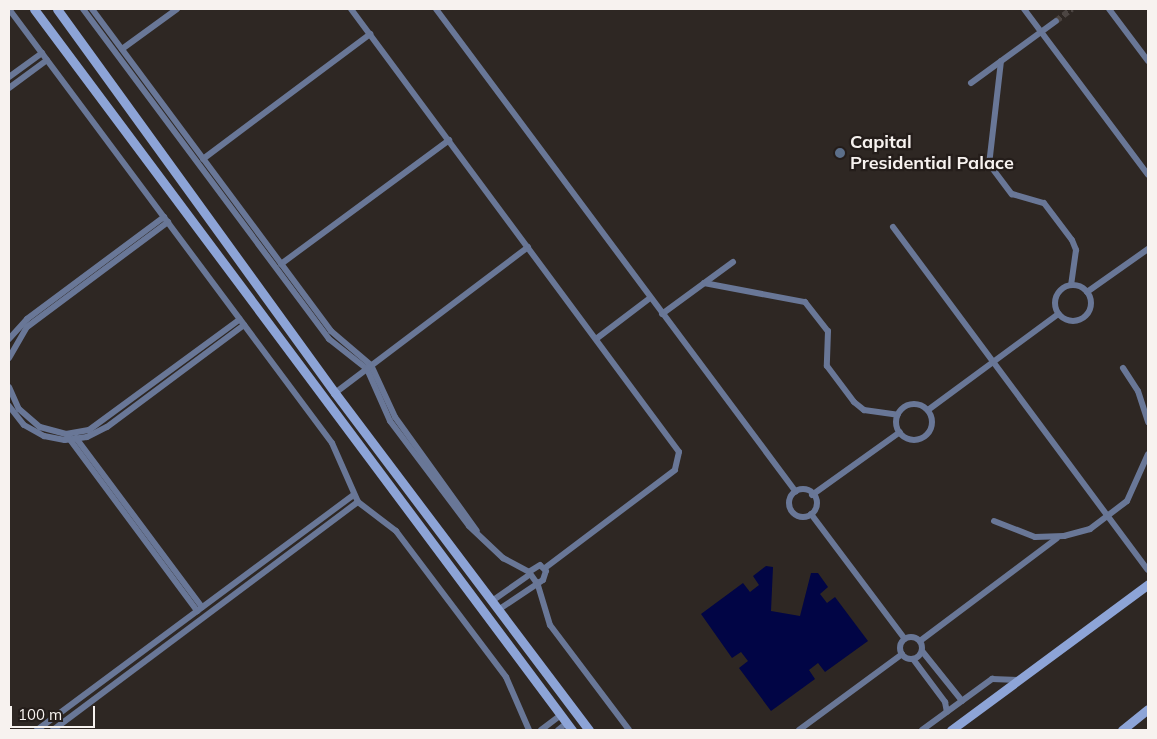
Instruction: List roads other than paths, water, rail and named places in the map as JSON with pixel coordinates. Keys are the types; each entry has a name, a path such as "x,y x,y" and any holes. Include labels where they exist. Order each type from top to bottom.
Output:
{"street":[{"path":"9,9 336,449 358,502 390,525 506,677 529,730"},
{"path":"34,9 570,727 558,730"},
{"path":"57,9 335,393 589,730"},
{"path":"83,9 329,339 369,367"},
{"path":"92,9 333,334 369,367 390,409 477,531 503,558 529,573 536,582 550,625 629,730"},
{"path":"122,49 177,9"},
{"path":"351,9 678,450 680,462 545,568"},
{"path":"436,9 796,492"},
{"path":"1024,9 1148,176"},
{"path":"1109,9 1148,61"},
{"path":"971,83 1056,21"},
{"path":"203,158 370,34"},
{"path":"9,77 42,53"},
{"path":"9,88 47,60"},
{"path":"1001,61 990,166 1012,194 1044,203 1072,240 1076,250 1071,285 1057,294 1058,314"},
{"path":"281,264 449,140"},
{"path":"9,339 27,318 166,220"},
{"path":"9,353 27,327 166,220"},
{"path":"894,227 1148,570"},
{"path":"335,393 528,247"},
{"path":"1087,292 1148,249"},
{"path":"662,314 733,262"},
{"path":"704,283 806,302 828,331 827,366 854,402 864,410 898,415 911,404 928,410"},
{"path":"1058,314 1070,321 1084,317 1091,305 1087,292 1071,285"},
{"path":"596,339 650,298"},
{"path":"928,410 1058,314"},
{"path":"9,406 37,433 72,437 100,425 242,322"},
{"path":"1123,368 1138,391 1148,422"},
{"path":"9,387 28,419 47,430 72,437 200,609"},
{"path":"900,432 913,440 925,436 932,424 928,410"},
{"path":"898,415 900,432"},
{"path":"348,432 360,424"},
{"path":"812,494 900,432"},
{"path":"1143,475 1148,454"},
{"path":"994,521 1035,536 1058,537 1082,532 1110,518 1127,502 1148,470"},
{"path":"805,487 812,494 819,505 811,514 800,518 789,504 796,492 805,487"},
{"path":"37,730 354,495"},
{"path":"404,507 415,499"},
{"path":"52,730 358,502"},
{"path":"811,514 905,639 920,641 1058,537"},
{"path":"1035,536 1040,551"},
{"path":"492,601 529,573 534,565 545,568"},
{"path":"498,610 536,582 545,578 545,568"},
{"path":"951,730 1148,584"},
{"path":"799,730 902,654 905,639"},
{"path":"920,641 922,651 949,688 962,700"},
{"path":"913,659 922,651"},
{"path":"902,654 913,659 939,694 947,712"},
{"path":"918,666 928,659"},
{"path":"922,730 996,677 1018,680"},
{"path":"939,694 949,688"},
{"path":"1122,730 1148,710"},
{"path":"541,730 561,715"}],"tunnel":[{"path":"1056,21 1072,9"}],"place":[{"name":"Capital Presidential Palace","path":"840,153"}]}
